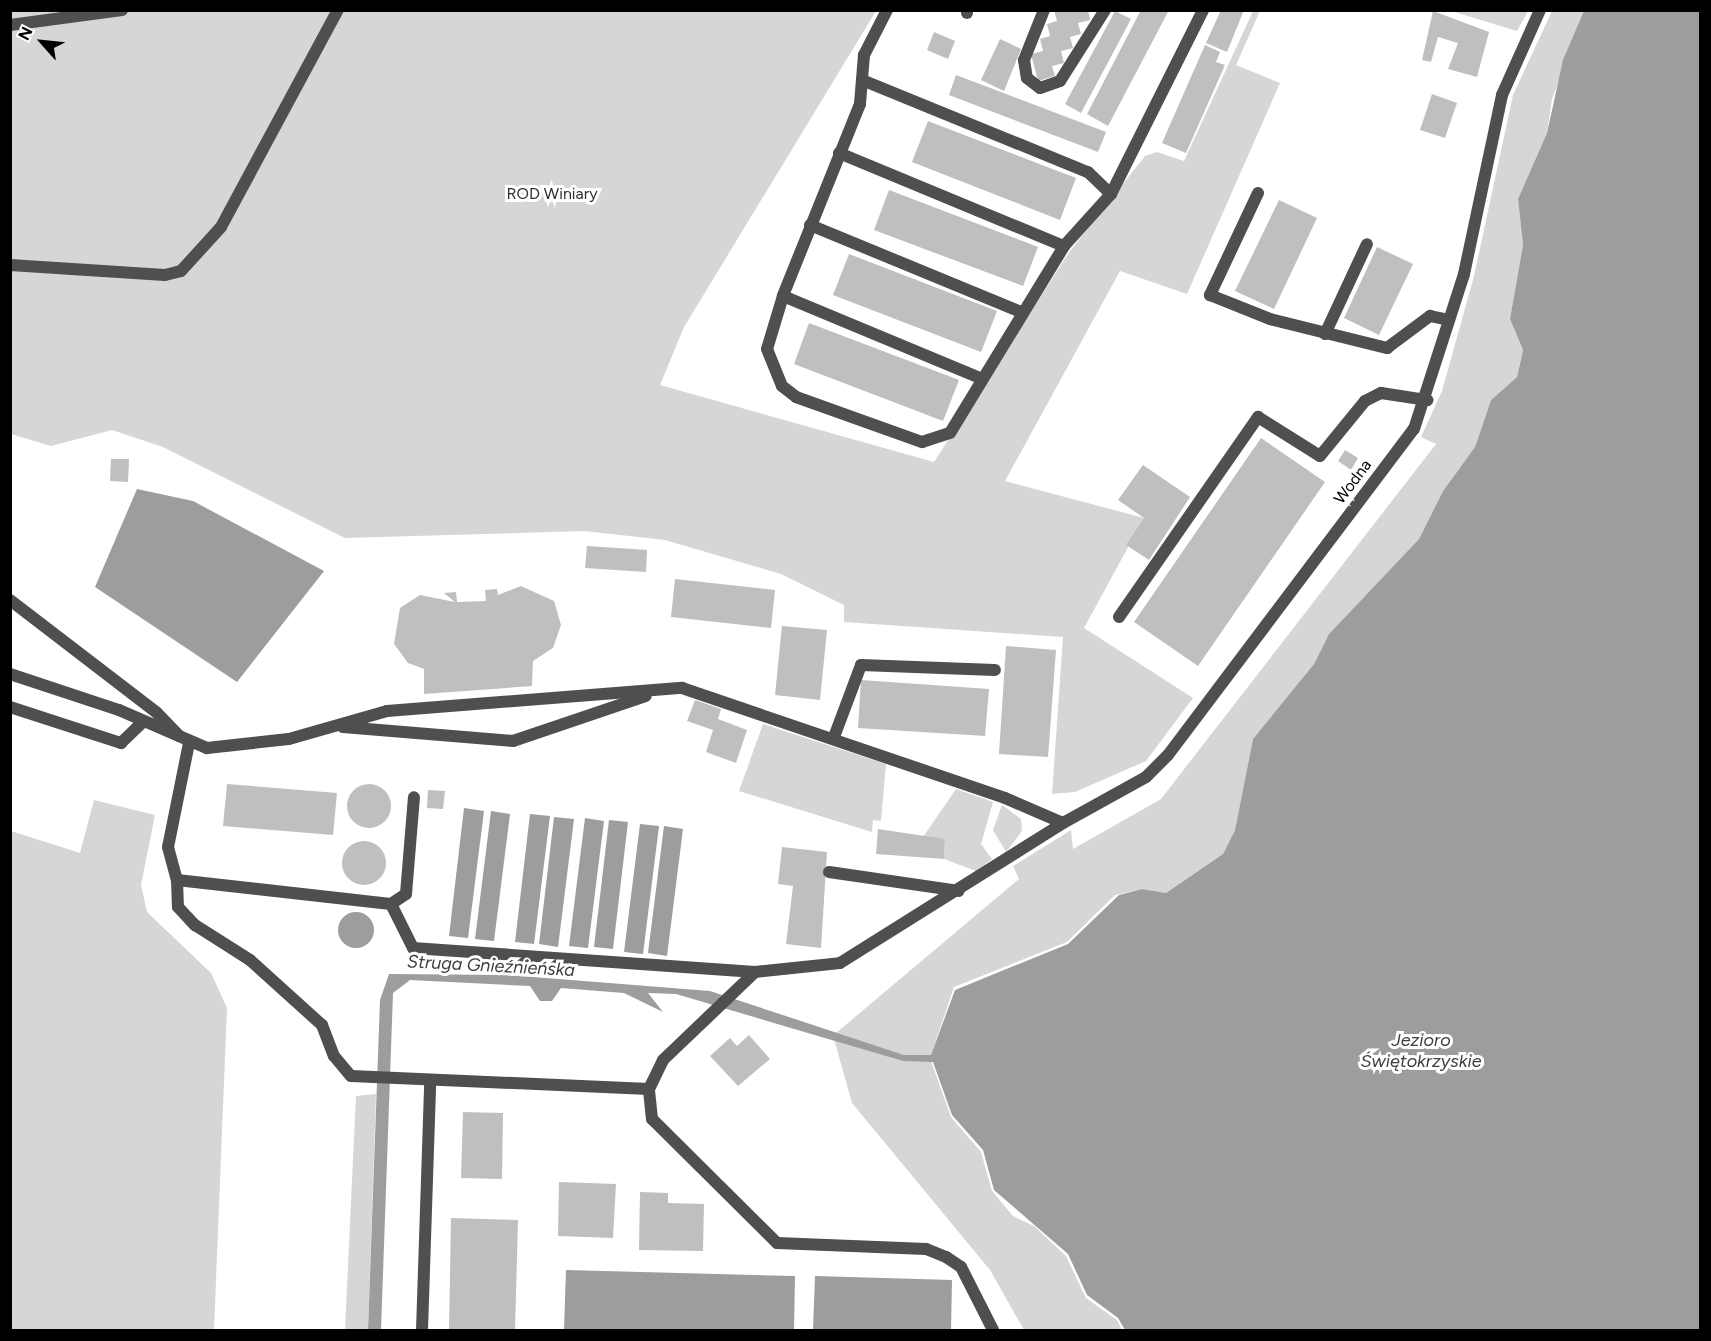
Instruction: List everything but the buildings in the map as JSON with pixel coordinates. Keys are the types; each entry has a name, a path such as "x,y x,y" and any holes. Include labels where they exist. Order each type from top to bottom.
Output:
{"street":[{"path":"10,25 122,10"},
{"path":"10,265 165,275 181,271 226,219 338,10"},
{"path":"887,10 864,55 860,104 783,296 767,350 782,386 796,397 922,442 937,442 950,433 1064,246 1111,194 1203,10"},
{"path":"1044,10 1024,60 1027,78 1040,88 1060,81 1105,10"},
{"name":"Wodna","path":"391,904 413,948 755,972 840,963 959,891 1063,823 1146,777 1168,755 1414,429 1426,400 1449,320 1502,95 1540,10"},
{"path":"862,80 1088,172 1111,194"},
{"path":"839,153 1064,246"},
{"path":"1258,193 1210,295 1325,334 1386,348 1430,316 1449,320"},
{"path":"810,225 1023,313"},
{"path":"1325,334 1366,244"},
{"path":"783,296 982,379"},
{"path":"1119,617 1258,417 1320,456 1365,401 1381,393 1426,400"},
{"path":"10,600 157,713 186,742"},
{"path":"834,737 861,665 995,670"},
{"path":"10,674 143,722 186,742 237,747 343,727 387,711 659,691 704,692 1005,798 1063,823"},
{"path":"343,727 513,741 659,691"},
{"path":"10,707 121,743 143,722"},
{"path":"186,742 168,848 177,880 178,907 195,925 250,960 322,1025 334,1056 351,1076 362,1079 430,1083 649,1089"},
{"path":"177,880 391,904 406,894 414,797"},
{"path":"830,872 959,891"},
{"path":"755,972 745,985 663,1060 649,1089 652,1119 777,1243 926,1249 946,1257 961,1266 993,1330"},
{"path":"422,1330 430,1083"}],"green space":[{"name":"ROD Winiary","path":"10,11 876,11 684,327 660,385 934,462 1070,251 1145,156 1157,152 1184,161 1253,11 1260,11 1236,65 1280,83 1187,294 1120,271 1005,481 1144,518 1084,628 1193,698 1146,761 1075,792 1052,794 1063,637 844,622 844,605 781,574 665,540 584,531 345,538 163,447 112,430 51,446 11,434"},
{"path":"1451,11 1528,11 1517,31"},
{"path":"1552,11 1585,11 1552,99 1547,133 1518,199 1523,245 1510,319 1523,350 1517,377 1491,400 1475,447 1443,491 1419,539 1329,634 1314,664 1253,739 1235,830 1223,854 1166,893 1142,889 1115,895 1067,942 954,987 931,1055 904,1055 836,1033 1019,879 1013,866 1071,830 1073,849 1161,799 1436,444 1421,437 1442,391 1474,276 1513,95"},
{"path":"763,724 886,764 881,821 873,820 872,832 739,791"},
{"path":"956,789 993,802 981,844 992,859 976,871 944,859 945,839 923,837"},
{"path":"94,800 155,815 141,885 147,912 211,973 227,1008 214,1330 11,1330 11,831 80,853"},
{"path":"1002,805 1021,819 1022,831 1006,852 993,830"},
{"path":"834,1039 903,1061 931,1061 951,1117 981,1152 992,1191 1013,1216 1034,1226 1066,1256 1086,1298 1117,1320 1122,1330 1024,1330 990,1270 852,1103"},
{"path":"376,1094 368,1330 345,1330 356,1096"}],"water":[{"name":"Jezioro Świętokrzyskie","path":"1584,11 1700,11 1700,1330 1125,1330 1118,1318 1087,1295 1068,1254 994,1190 983,1150 952,1115 933,1062 903,1061 676,994 648,993 663,1012 624,993 561,988 552,1001 540,1001 530,986 410,980 393,993 381,1330 368,1330 380,1000 389,974 508,975 710,991 904,1055 931,1055 955,990 1068,944 1119,895 1142,889 1166,893 1223,854 1235,830 1253,739 1314,664 1329,634 1419,539 1443,491 1475,447 1491,400 1517,377 1523,350 1510,319 1523,245 1518,199 1547,133 1563,60"},
{"path":"137,489 193,501 324,571 237,682 95,587"},
{"path":"464,808 484,811 468,938 449,936"},
{"path":"491,811 510,814 494,941 475,939"},
{"path":"530,814 550,816 534,944 515,942"},
{"path":"554,817 574,819 558,947 539,944"},
{"path":"585,818 604,821 588,948 569,946"},
{"path":"609,820 628,822 613,949 594,947"},
{"path":"640,824 659,826 643,954 624,952"},
{"path":"664,826 683,829 667,956 648,953"},
{"path":"356,912 369,917 374,930 369,943 356,948 343,943 338,930 343,917"},
{"path":"566,1270 795,1276 794,1330 564,1330"},
{"path":"815,1276 952,1280 951,1330 813,1330"}],"water label":[{"name":"Struga Gnieźnieńska","path":"491,966"}]}
